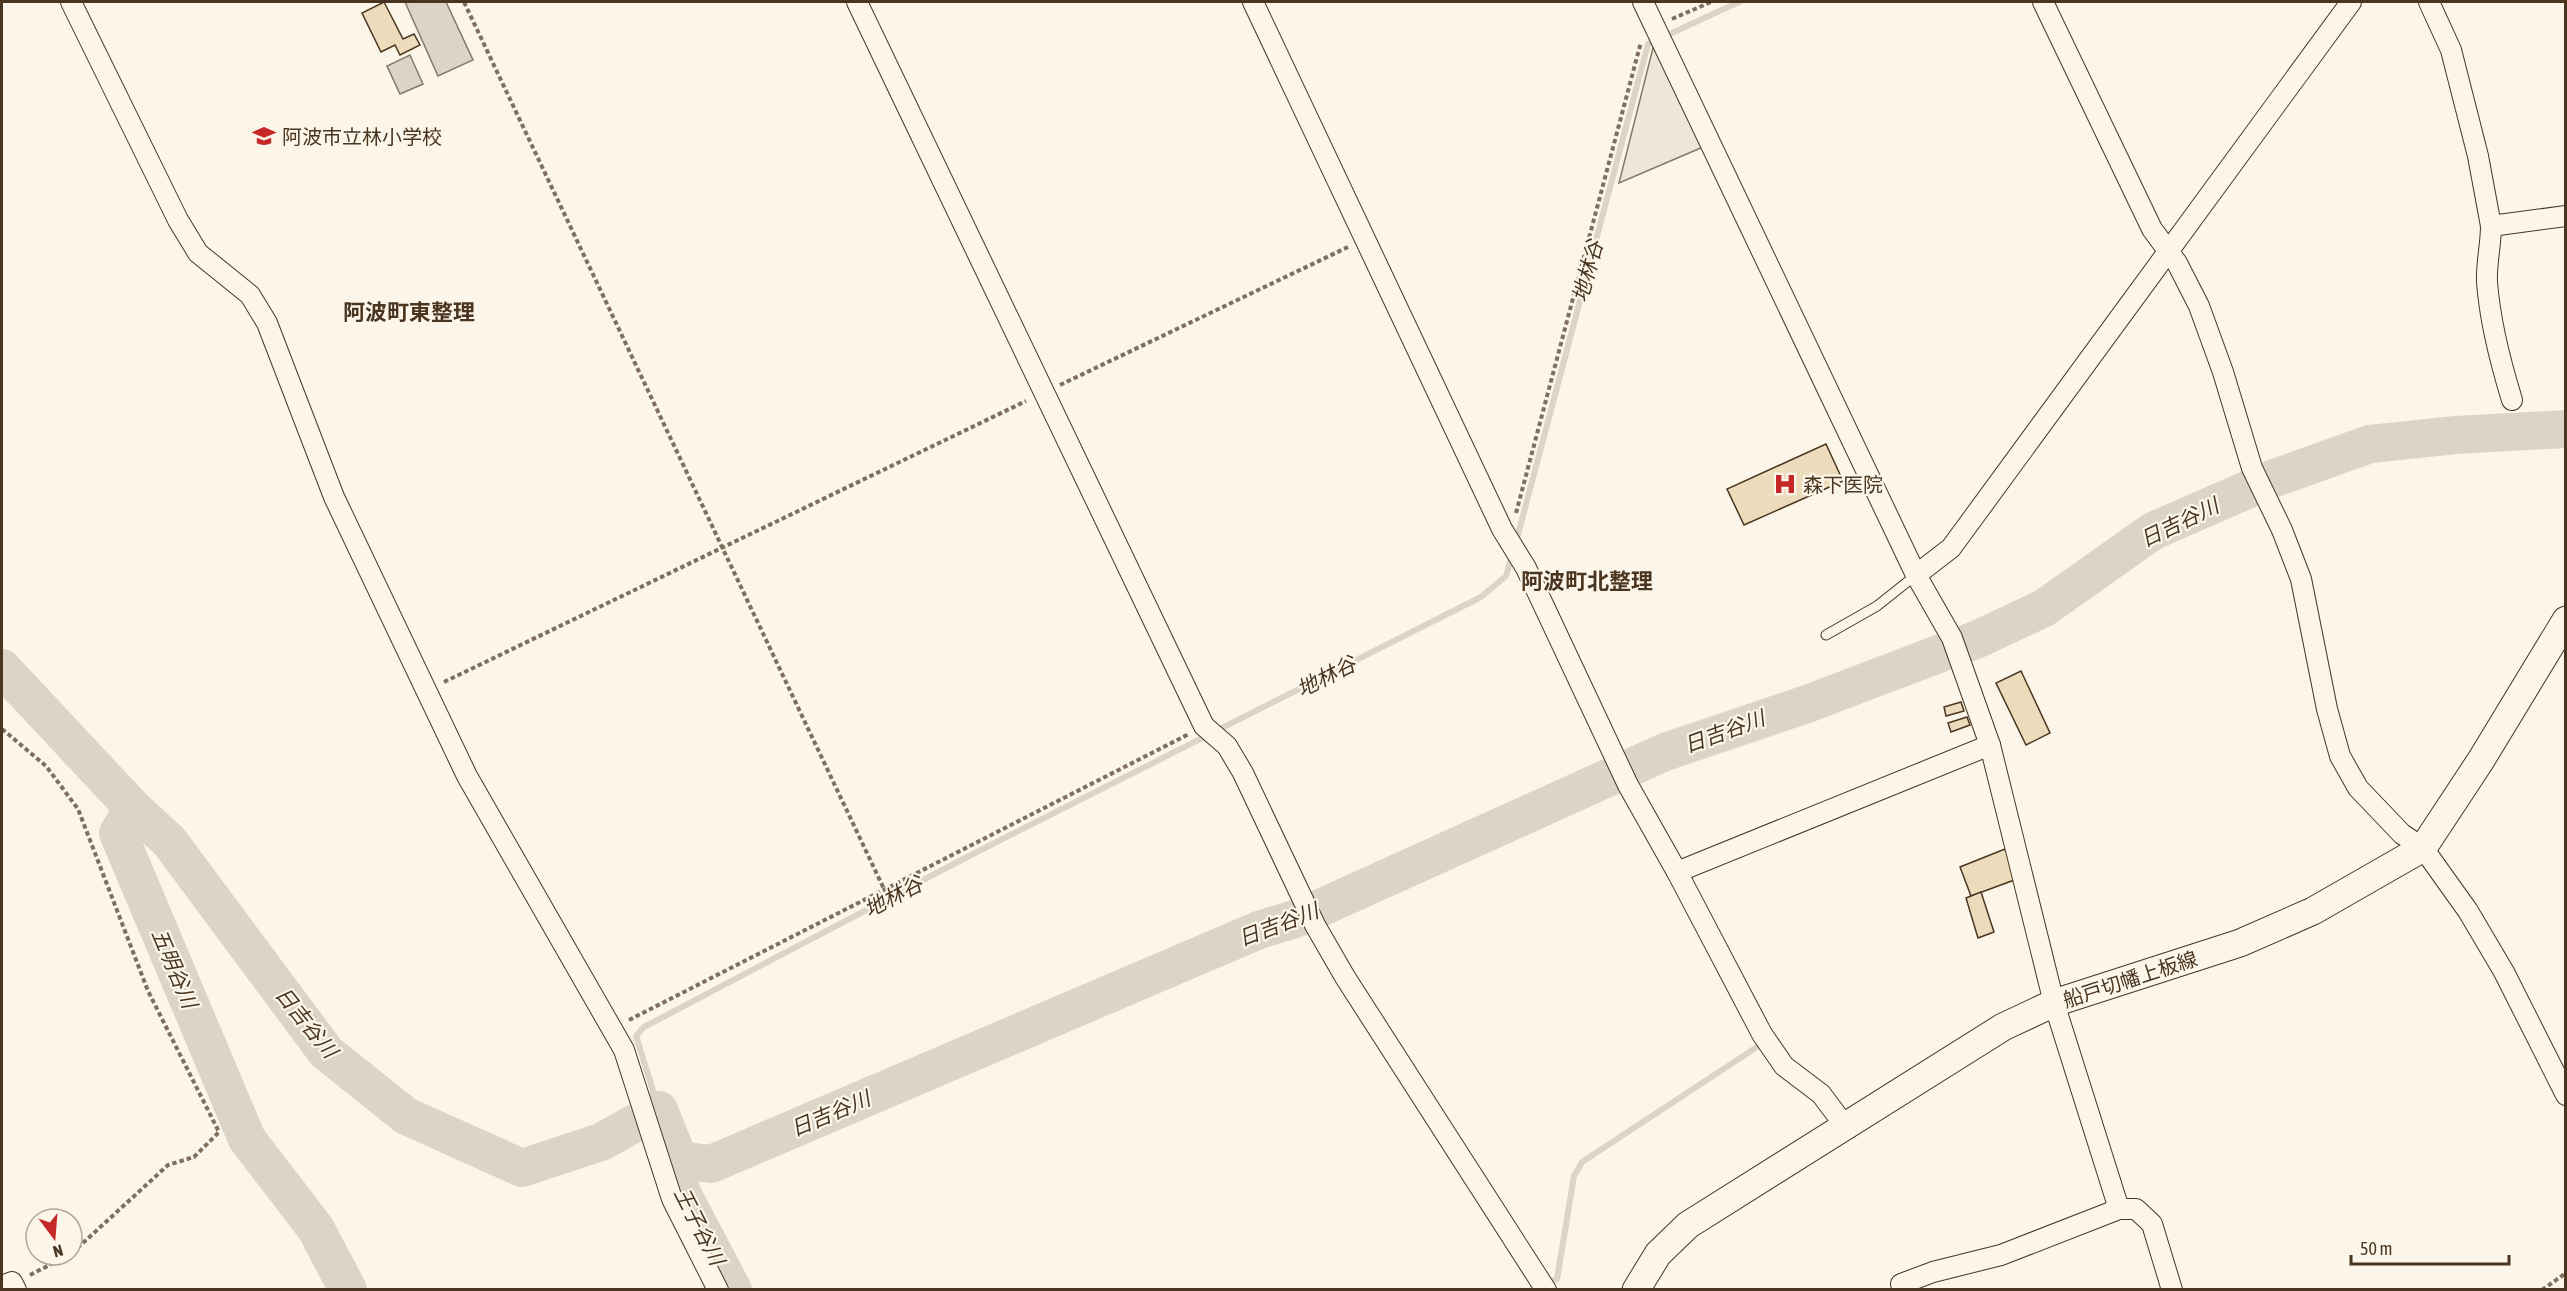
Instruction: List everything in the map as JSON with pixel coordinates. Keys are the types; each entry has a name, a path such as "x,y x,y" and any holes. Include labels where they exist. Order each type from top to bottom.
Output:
{"main road":[{"name":"船戸切幡上板線","path":"1636,1290 1658,1254 1688,1225 2003,1027 2054,1003 2241,944 2313,911 2423,848 2481,760 2565,620"}],"street":[{"path":"71,2 178,220 198,254 250,295 267,323 334,497 466,776 556,936 624,1050 672,1199 718,1290"},
{"path":"856,2 1043,393 1210,732 1227,746 1243,773 1315,926 1345,977 1546,1290"},
{"path":"1253,2 1628,784 1762,1034 1784,1066 1821,1094 1845,1126"},
{"path":"1643,2 1916,575 1952,638 1960,657 1990,745 2054,1003 2119,1209"},
{"path":"2043,2 2151,229 2177,263 2199,306 2223,372 2252,468 2282,530 2301,579 2327,709 2340,756 2358,788 2402,834 2423,848 2468,911 2504,972 2565,1095"},
{"path":"1916,575 1951,548 2351,2"},
{"path":"2429,2 2451,50 2478,156 2491,226 2491,252 2487,279 2496,348 2512,400"},
{"path":"2491,226 2565,216"},
{"path":"1677,872 1990,745"},
{"path":"1901,1284 1933,1272 2001,1255 2119,1209 2136,1209 2152,1224 2172,1290"}],"lane":[{"path":"1826,635 1878,606 1916,575"}],"path":[{"path":"464,2 884,889"},
{"path":"1511,544 1514,519 1642,36 1658,35 1711,2"},
{"path":"426,690 1365,239"},
{"path":"2,729 46,766 78,809 148,992 219,1132 194,1157 168,1165 84,1242"},
{"path":"613,1029 884,889 1210,732"},
{"path":"10,1286 47,1267"},
{"path":"2542,1290 2565,1273"}],"shaded area":[{"path":"405,2 446,2 473,60 438,76"},
{"path":"1653,48 1659,52 1703,147 1619,183"},
{"path":"410,55 423,84 400,94 387,66"}],"building":[{"path":"384,2 403,39 414,34 420,45 400,55 395,45 381,52 362,13"},
{"path":"1826,444 1843,481 1744,525 1727,489"},
{"path":"2021,671 2050,733 2026,745 1996,683"},
{"path":"1961,702 1964,711 1946,716 1944,707"},
{"path":"1967,717 1970,725 1951,732 1948,723"},
{"path":"2005,849 2017,879 1971,896 1960,867"},
{"path":"1981,892 1994,932 1978,938 1966,898"}],"waterway":[{"name":"地林谷","path":"1516,542 1648,44 1739,2"},
{"name":"日吉谷川","path":"2,668 133,808 169,841 326,1052 406,1116 522,1168 601,1142 659,1110 679,1160 711,1164 1259,930 1298,918 1665,752 1807,704 1978,639 2044,608 2153,531 2272,479 2370,444 2456,435 2566,429"},
{"name":"地林谷","path":"659,1110 636,1036 644,1027 967,857 1481,597 1506,576 1512,555"},
{"name":"五明谷川","path":"133,808 118,833 247,1139 316,1229 348,1290"},
{"path":"1550,1282 1557,1279 1574,1176 1582,1162 1760,1045"},
{"name":"王子谷川","path":"679,1160 676,1177 684,1197 733,1290"}],"place":[{"name":"阿波市立林小学校","path":"264,136"},
{"name":"森下医院","path":"1785,484"}],"district":[{"name":"阿波町東整理","path":"409,312"},
{"name":"阿波町北整理","path":"1587,581"}]}
